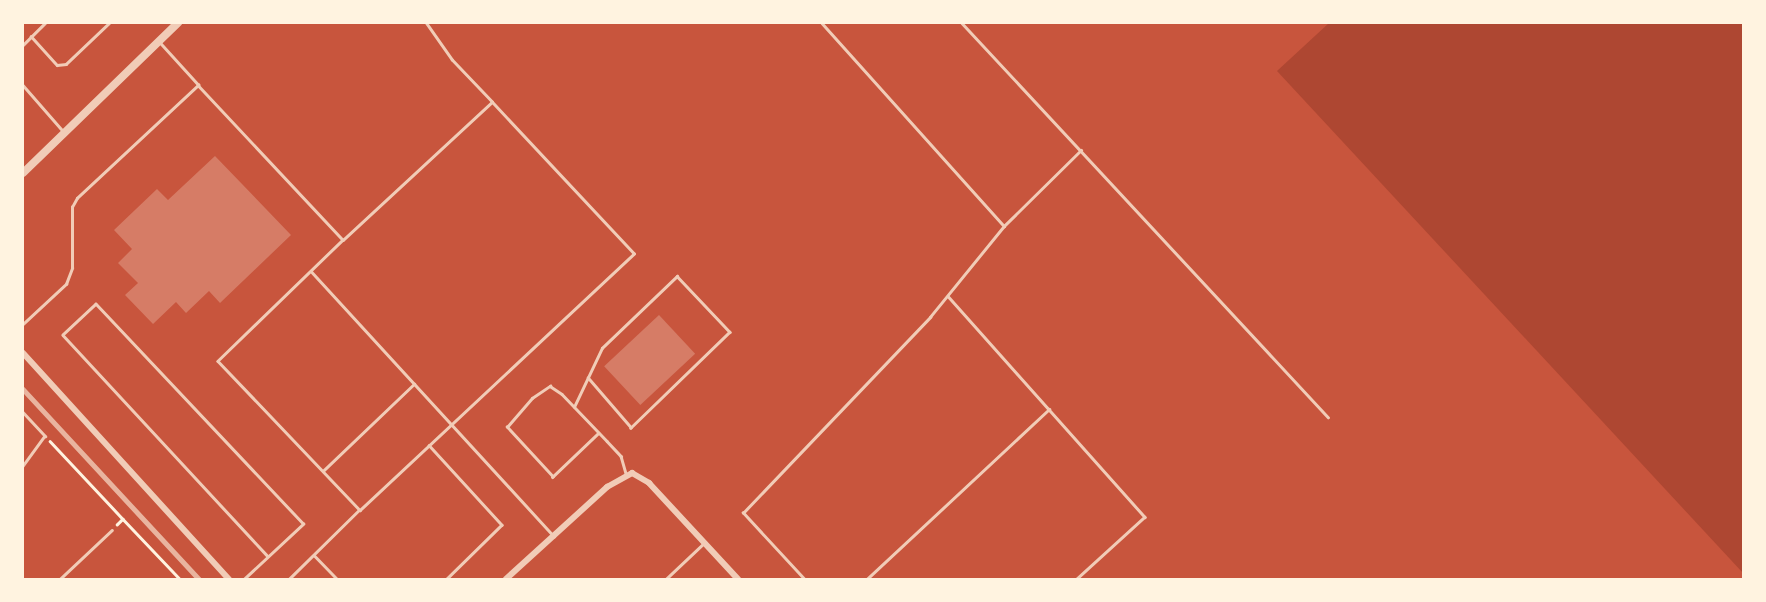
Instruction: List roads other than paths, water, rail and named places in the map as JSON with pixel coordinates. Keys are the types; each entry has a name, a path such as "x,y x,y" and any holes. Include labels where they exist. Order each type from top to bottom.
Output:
{"street":[{"path":"23,173 178,23"},
{"path":"23,353 229,579"},
{"path":"506,579 626,473 641,475 738,579"}],"lane":[{"path":"23,45 45,23"},
{"path":"31,36 57,65 66,64 109,23"},
{"path":"289,579 634,254 452,60 426,23"},
{"path":"821,23 1004,226"},
{"path":"962,23 1328,417"},
{"path":"158,41 343,240"},
{"path":"23,85 66,134"},
{"path":"23,324 66,284 72,268 72,207 77,198 198,85"},
{"path":"360,510 218,361 492,102"},
{"path":"804,579 743,513 948,296 1004,226 1081,150"},
{"path":"311,271 554,536"},
{"path":"574,407 602,348 677,276 730,331 631,428 588,378"},
{"path":"948,296 1145,517 1077,579"},
{"path":"244,579 303,524 96,304 63,335 268,556"},
{"path":"323,471 415,384"},
{"path":"599,433 554,477 507,427 532,398 550,386 574,407 599,433 621,456 626,473"},
{"path":"867,579 1049,409"},
{"path":"23,412 45,436 23,466"},
{"path":"429,445 502,525 447,579"},
{"path":"60,579 113,530"},
{"path":"666,579 704,543"},
{"path":"314,555 337,579"}],"railway":[{"path":"23,389 199,579"}]}
